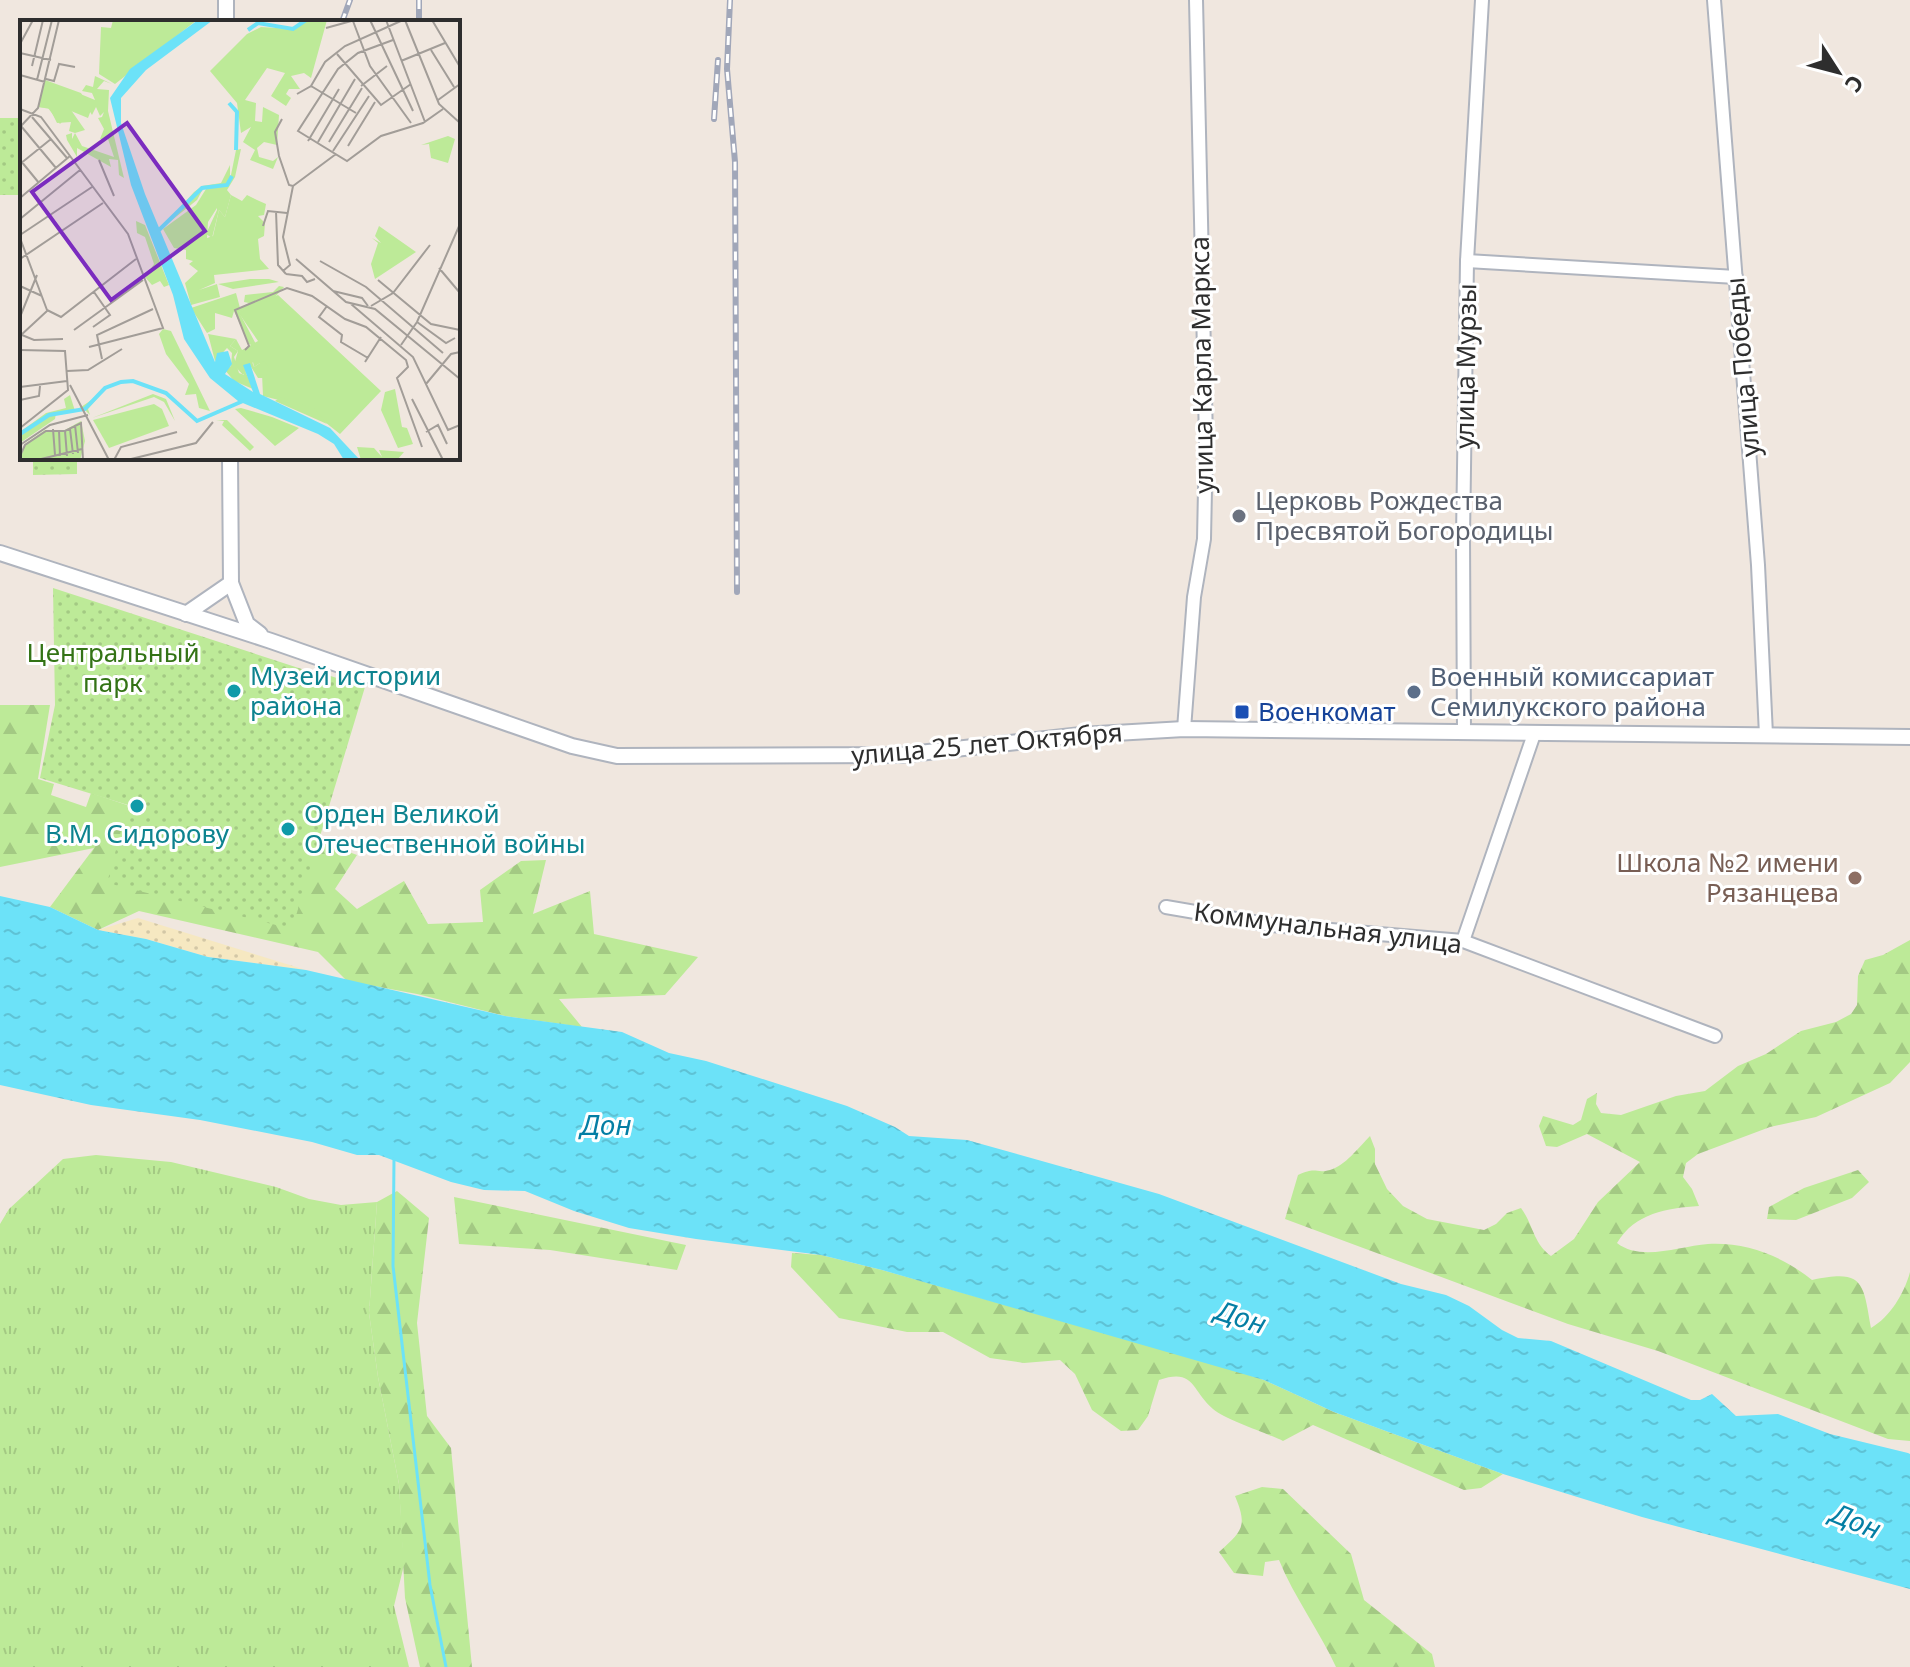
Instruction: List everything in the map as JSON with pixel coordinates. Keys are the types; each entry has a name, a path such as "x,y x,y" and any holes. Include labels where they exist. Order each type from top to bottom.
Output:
{"street":[{"name":"улица Карла Маркса","path":"1184,729 1194,597 1204,539 1196,0"},
{"name":"улица Мурзы","path":"1464,733 1467,261 1482,0"},
{"name":"улица Победы","path":"1714,0 1758,565 1766,735"},
{"path":"1467,261 1736,277"},
{"path":"230,460 231,583 247,624 271,641"},
{"name":"улица 25 лет Октября","path":"0,553 271,641 572,746 617,756 901,755 1081,735 1184,729 1910,737"},
{"path":"186,614 231,583"},
{"path":"1463,941 1534,734"},
{"name":"Коммунальная улица","path":"1166,907 1271,925 1463,941 1715,1036"}],"green space":[{"path":"0,118 20,118 20,195 0,195"},
{"path":"33,460 77,460 77,474 33,475"},
{"name":"Центральный парк","path":"53,588 365,687 292,929 107,883 128,805 40,778 55,705"},
{"path":"0,705 50,705 38,779 54,784 51,795 86,807 91,793 258,849 301,858 325,843 357,855 335,889 357,909 404,881 428,924 483,922 480,890 521,861 546,860 533,914 590,891 594,934 698,957 665,995 559,999 582,1027 505,1016 417,994 347,981 318,952 139,911 98,930 50,907 94,848 0,867"},
{"path":"1910,940 1910,1062 1890,1083 1816,1117 1770,1127 1698,1154 1686,1163 1683,1177 1699,1206 1653,1214 1633,1225 1617,1243 1627,1249 1649,1252 1708,1244 1736,1245 1763,1252 1789,1264 1812,1280 1842,1276 1851,1278 1863,1290 1871,1328 1895,1304 1910,1272 1910,1441 1888,1439 1658,1351 1568,1324 1285,1219 1298,1175 1336,1168 1370,1136 1375,1149 1375,1164 1387,1189 1403,1206 1427,1219 1484,1230 1507,1213 1521,1208 1537,1240 1551,1256 1574,1239 1598,1202 1640,1162 1587,1134 1557,1147 1546,1146 1539,1126 1543,1116 1573,1125 1581,1120 1587,1099 1597,1093 1596,1104 1601,1113 1621,1115 1676,1096 1705,1091 1738,1066 1766,1054 1801,1031 1836,1022 1851,1014 1857,1005 1858,976 1865,960 1883,955"},
{"path":"96,1155 171,1162 341,1205 377,1202 369,1313 399,1484 404,1565 394,1606 409,1667 0,1667 0,1224 9,1209 63,1159"},
{"path":"1858,1170 1869,1182 1852,1198 1796,1220 1767,1219 1769,1207 1804,1188"},
{"path":"397,1191 429,1218 417,1323 427,1416 451,1448 472,1667 420,1667 405,1598 399,1484 369,1313 377,1202"},
{"path":"454,1197 686,1245 677,1270 550,1250 459,1244"},
{"path":"792,1253 821,1255 882,1270 1218,1365 1264,1380 1334,1412 1503,1474 1481,1488 1464,1490 1313,1425 1283,1441 1219,1413 1191,1383 1180,1377 1159,1380 1148,1416 1138,1430 1121,1431 1092,1410 1075,1374 1060,1360 1024,1363 990,1358 943,1332 907,1332 839,1318 791,1267"},
{"path":"1262,1487 1283,1489 1351,1554 1364,1600 1432,1654 1435,1667 1336,1667 1279,1560 1265,1562 1263,1576 1234,1573 1219,1552 1238,1533 1242,1522 1235,1496"}],"sand":[{"path":"138,918 306,970 208,957 146,939 98,930"}],"water":[{"name":"Дон","path":"0,896 50,907 98,930 146,939 208,957 306,970 505,1016 622,1032 669,1053 706,1061 847,1106 909,1136 967,1140 1159,1194 1401,1284 1446,1295 1518,1338 1551,1341 1691,1400 1700,1400 1712,1394 1736,1416 1778,1414 1830,1434 1908,1453 1910,1589 1642,1517 1503,1474 1334,1412 1264,1380 882,1270 821,1255 629,1228 574,1211 525,1191 484,1190 451,1182 379,1155 357,1155 312,1142 200,1120 91,1105 0,1085"}],"waterway":[{"path":"394,1159 393,1266 430,1585 446,1667"}],"railway":[{"path":"343,20 350,0"},
{"path":"419,0 419,20"},
{"path":"730,0 727,69 735,162 737,592"},
{"path":"714,119 718,60"}],"place":[{"name":"Церковь Рождества Пресвятой Богородицы","path":"1239,516"},
{"name":"Музей истории района","path":"234,691"},
{"name":"Военный комиссариат Семилукского района","path":"1414,692"},
{"name":"Военкомат","path":"1242,712"},
{"name":"В.М. Сидорову","path":"137,806"},
{"name":"Орден Великой Отечественной войны","path":"288,829"},
{"name":"Школа №2 имени Рязанцева","path":"1855,878"}]}
